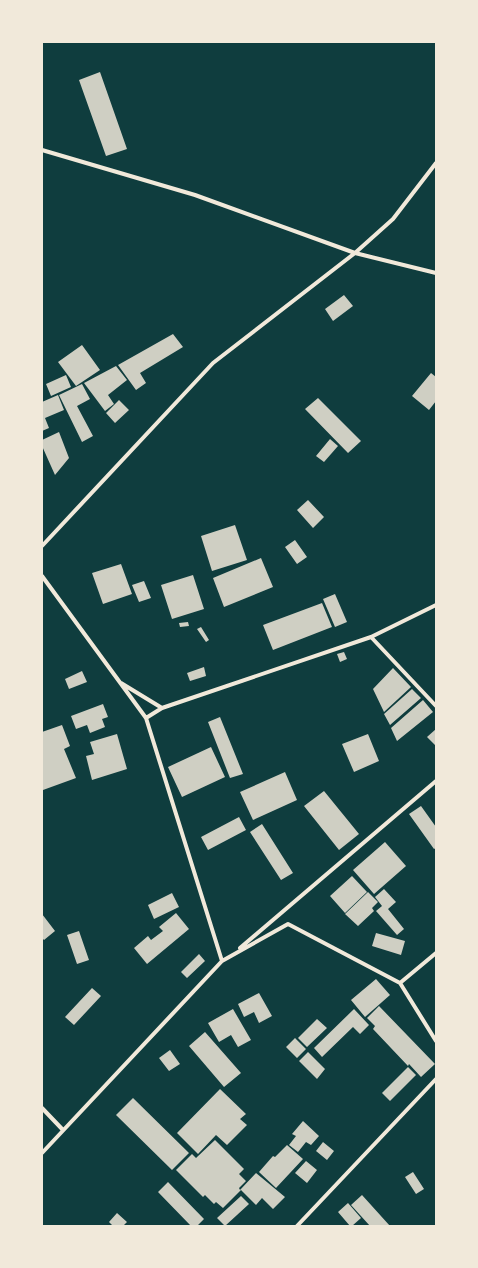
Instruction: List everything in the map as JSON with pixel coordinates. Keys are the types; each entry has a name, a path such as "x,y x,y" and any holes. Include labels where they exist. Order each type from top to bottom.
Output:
{"street":[{"path":"42,150 195,195 355,253 436,273"},
{"path":"42,546 213,363 355,253 393,219 436,164"},
{"path":"42,576 146,718 222,961"},
{"path":"146,718 162,708 372,637 436,605"},
{"path":"372,637 436,706"},
{"path":"120,682 162,708"},
{"path":"233,955 436,781"},
{"path":"42,1153 222,961 288,924 400,983 436,1041"},
{"path":"400,983 436,954"},
{"path":"297,1226 436,1079"},
{"path":"42,1108 63,1130"}],"building":[{"path":"100,72 127,149 106,156 79,80"},
{"path":"344,295 353,306 333,321 325,309"},
{"path":"173,334 183,347 140,373 146,383 136,390 118,365"},
{"path":"82,345 100,370 76,386 58,362"},
{"path":"116,366 127,380 108,395 114,404 105,411 84,383"},
{"path":"431,373 436,377 436,401 429,410 412,396"},
{"path":"66,375 71,387 51,396 46,384"},
{"path":"82,384 90,399 77,406 93,436 82,442 59,395"},
{"path":"58,395 64,410 45,418 49,428 42,431 42,402"},
{"path":"318,398 361,441 348,453 305,409"},
{"path":"119,400 129,410 115,423 106,413"},
{"path":"59,432 69,458 55,475 42,446 42,440"},
{"path":"330,439 338,446 324,462 316,456"},
{"path":"308,500 324,517 313,528 297,510"},
{"path":"235,525 247,560 212,571 201,536"},
{"path":"295,540 307,557 297,564 285,547"},
{"path":"261,558 273,587 224,607 213,578"},
{"path":"121,564 132,594 103,604 92,573"},
{"path":"193,575 204,609 172,619 161,585"},
{"path":"144,581 151,598 139,602 132,585"},
{"path":"335,594 347,622 335,627 323,599"},
{"path":"322,603 332,627 273,650 263,625"},
{"path":"188,622 189,626 180,627 179,623"},
{"path":"201,627 209,640 206,642 197,629"},
{"path":"344,652 347,659 340,662 337,654"},
{"path":"204,667 206,676 190,681 187,673"},
{"path":"393,668 411,687 384,712 373,689"},
{"path":"82,671 87,682 69,689 65,679"},
{"path":"412,689 421,698 390,725 384,714"},
{"path":"423,700 433,712 397,741 391,728"},
{"path":"103,704 108,717 102,719 105,727 90,733 87,725 76,729 71,716"},
{"path":"220,717 243,774 230,778 208,722"},
{"path":"62,725 70,746 64,749 76,778 43,790 42,732"},
{"path":"436,729 436,746 427,737"},
{"path":"117,734 127,769 92,780 86,756 94,754 90,742"},
{"path":"368,734 379,761 354,772 342,744"},
{"path":"211,747 225,777 182,797 168,767"},
{"path":"285,772 297,800 253,820 240,792"},
{"path":"324,791 359,834 339,850 304,806"},
{"path":"421,806 436,827 436,848 434,849 409,814"},
{"path":"239,817 246,830 208,850 201,837"},
{"path":"262,824 293,873 281,880 250,832"},
{"path":"385,842 406,866 374,894 353,870"},
{"path":"352,876 367,892 345,913 330,896"},
{"path":"384,889 396,902 388,909 404,929 397,935 376,911 382,906 375,897"},
{"path":"368,892 378,902 372,908 374,911 358,926 345,914"},
{"path":"172,893 179,907 154,919 148,905"},
{"path":"176,913 189,929 147,964 134,948 148,936 151,940 163,931 159,927"},
{"path":"42,914 55,931 44,940 42,938"},
{"path":"79,931 89,960 77,964 67,935"},
{"path":"376,933 405,941 401,955 372,946"},
{"path":"199,954 205,961 187,978 181,972"},
{"path":"376,979 390,995 365,1017 351,1000"},
{"path":"92,988 101,996 74,1025 65,1017"},
{"path":"259,993 272,1016 259,1023 254,1012 244,1017 238,1004"},
{"path":"379,1006 435,1064 421,1077 409,1064 408,1066 373,1029 375,1026 367,1018"},
{"path":"233,1009 251,1040 238,1047 231,1035 219,1042 208,1023"},
{"path":"354,1009 369,1025 360,1034 353,1027 322,1057 314,1048"},
{"path":"317,1019 327,1028 307,1047 298,1038"},
{"path":"205,1032 241,1073 224,1087 189,1046"},
{"path":"295,1038 306,1049 297,1058 286,1047"},
{"path":"170,1050 180,1064 169,1071 159,1058"},
{"path":"308,1052 325,1069 317,1079 299,1061"},
{"path":"408,1067 416,1075 390,1101 382,1093"},
{"path":"220,1089 246,1114 240,1119 247,1125 227,1145 216,1135 198,1154 177,1133"},
{"path":"133,1098 189,1153 172,1170 116,1115"},
{"path":"303,1121 319,1136 311,1145 306,1142 298,1152 289,1145 296,1136 292,1134"},
{"path":"215,1140 244,1169 239,1174 246,1181 239,1188 240,1190 256,1173 285,1197 273,1209 262,1198 256,1205 241,1190 223,1208 216,1202 214,1204 205,1195 203,1197 176,1170 192,1154 196,1158"},
{"path":"323,1142 334,1151 327,1160 316,1151"},
{"path":"287,1145 303,1159 276,1188 259,1172 273,1156 275,1157"},
{"path":"306,1161 317,1170 307,1183 295,1173"},
{"path":"413,1172 424,1189 416,1194 405,1177"},
{"path":"168,1182 204,1219 197,1226 191,1226 158,1192"},
{"path":"362,1195 390,1226 370,1226 351,1205"},
{"path":"241,1196 249,1204 225,1226 217,1218"},
{"path":"348,1203 361,1218 352,1226 350,1226 338,1212"},
{"path":"117,1213 127,1222 123,1226 113,1226 109,1222"}]}
